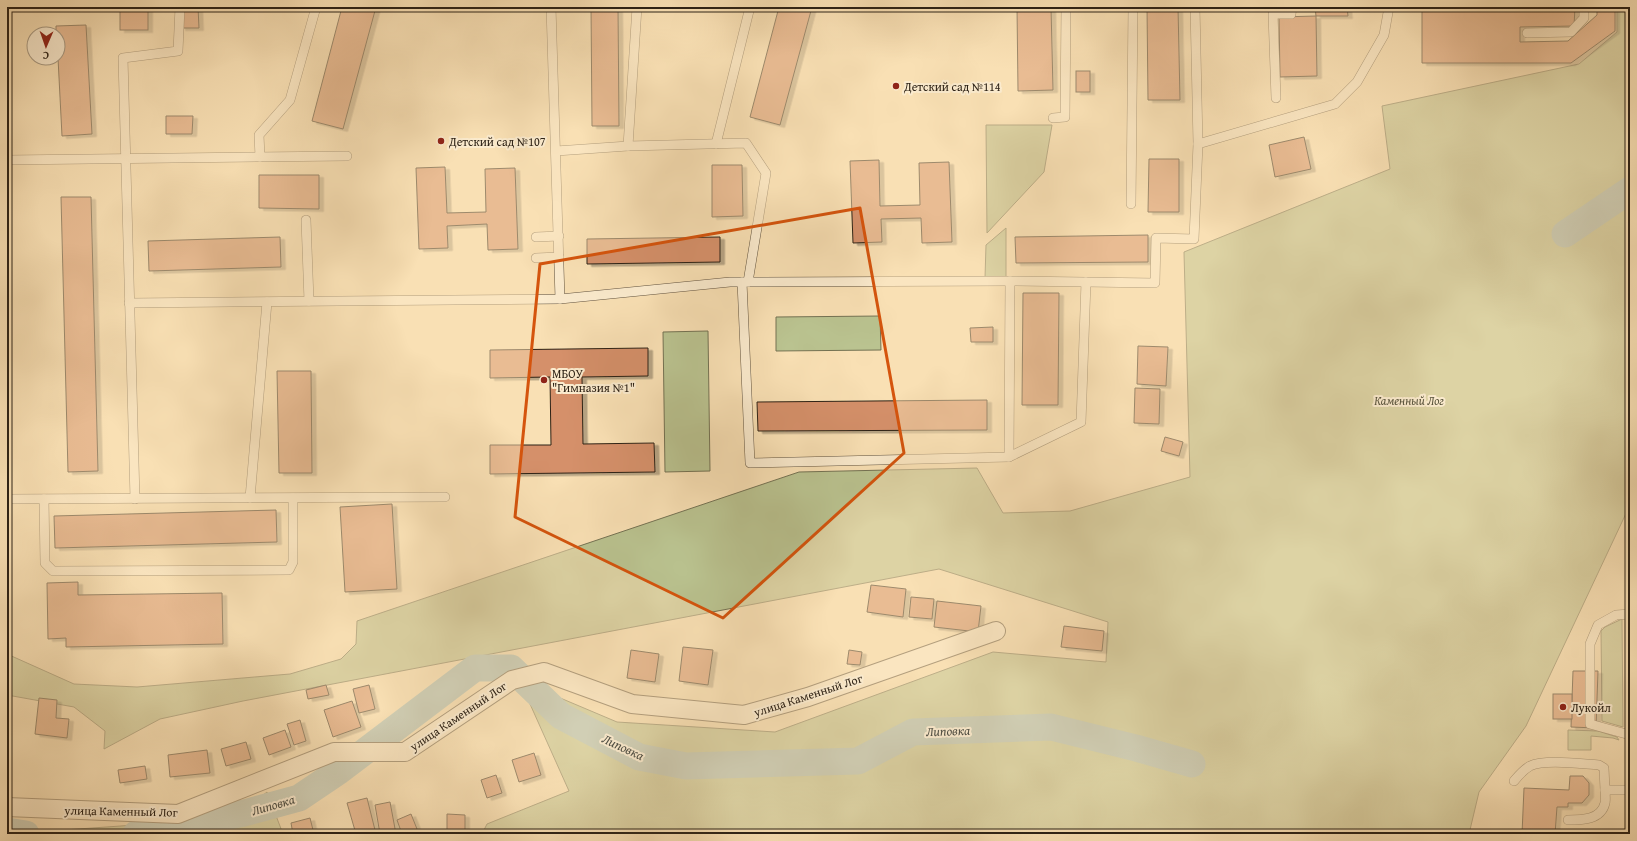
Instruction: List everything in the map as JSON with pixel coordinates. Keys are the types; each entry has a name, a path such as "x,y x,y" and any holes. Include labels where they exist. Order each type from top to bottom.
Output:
{"street":[{"name":"улица Каменный Лог","path":"7,807 178,814 334,752 406,752 512,680 544,672 632,704 744,715 808,697 996,631"}],"lane":[{"path":"135,499 123,58 178,51 180,7"},
{"path":"260,157 259,135 290,100 316,7"},
{"path":"552,7 560,299"},
{"path":"628,146 637,7"},
{"path":"716,144 750,7"},
{"path":"1053,118 1065,116 1066,7"},
{"path":"1131,204 1134,7"},
{"path":"129,303 560,299 745,282 1010,281 1155,283 1156,238 1194,239 1198,144 1195,7"},
{"path":"1276,98 1273,14 1291,14 1292,7"},
{"path":"1198,144 1335,104 1358,82 1384,35 1389,7"},
{"path":"1527,33 1571,32 1584,18 1584,7"},
{"path":"556,151 628,146 746,143 766,173 745,282 750,464 1009,457 1081,422 1086,282"},
{"path":"7,160 347,156"},
{"path":"306,220 309,301"},
{"path":"536,237 559,236"},
{"path":"536,258 560,257"},
{"path":"1009,457 1010,281"},
{"path":"250,498 268,302"},
{"path":"7,499 445,497"},
{"path":"44,499 45,563 53,571 84,571 289,570 293,562 293,498"},
{"path":"1630,614 1616,615 1598,625 1590,644 1590,724 1630,734"},
{"path":"1514,781 1521,772 1531,766 1542,763 1599,765 1604,768 1605,803 1599,813 1587,820 1568,820"},
{"path":"1605,790 1630,790"}],"highlighted area":[{"path":"860,208 904,453 723,618 515,517 540,264"}],"green space":[{"name":"Каменный Лог","path":"1617,7 1630,7 1630,505 1526,726 1479,792 1469,834 482,834 487,824 569,791 530,704 539,689 617,722 775,732 993,652 1106,662 1108,622 939,569 243,701 160,719 104,749 105,731 74,707 7,695 7,654 74,684 137,687 290,674 341,659 356,644 357,621 799,472 977,468 1003,513 1070,511 1190,477 1184,252 1390,169 1382,106 1579,64 1617,32"},
{"path":"986,125 1052,125 1044,172 987,233"},
{"path":"1006,228 1006,278 985,278 986,245"},
{"path":"880,316 881,350 776,351 776,317"},
{"path":"708,331 710,471 665,472 663,332"},
{"path":"1622,619 1623,727 1602,721 1601,631 1605,627"},
{"path":"1568,730 1598,731 1617,737 1619,740 1591,736 1591,750 1568,750"},
{"path":"267,792 283,834 7,834 234,818"}],"building":[{"path":"120,7 148,7 148,30 120,30"},
{"path":"181,7 198,7 199,28 181,28"},
{"path":"342,7 376,7 343,129 312,121"},
{"path":"591,7 618,7 619,126 592,126"},
{"path":"779,7 812,7 780,125 750,117"},
{"path":"1017,7 1051,7 1053,90 1018,91"},
{"path":"1147,7 1178,7 1180,100 1148,100"},
{"path":"1315,7 1347,7 1348,16 1316,16"},
{"path":"1422,7 1575,7 1574,26 1520,27 1520,42 1568,41 1597,15 1597,7 1615,7 1615,31 1571,63 1422,63"},
{"path":"1316,16 1317,76 1280,77 1279,17"},
{"path":"86,25 92,134 62,136 58,66 66,66 66,26 56,26"},
{"path":"1076,71 1090,71 1090,92 1076,92"},
{"path":"166,116 193,116 192,134 166,134"},
{"path":"1304,137 1311,169 1275,177 1269,145"},
{"path":"1149,159 1179,159 1179,212 1148,212"},
{"path":"879,160 880,206 920,205 919,163 949,162 952,242 922,243 921,218 881,219 882,242 853,243 850,161"},
{"path":"712,165 742,165 743,216 712,217"},
{"path":"445,167 447,213 486,212 485,169 515,168 518,249 488,250 487,224 447,226 448,248 419,249 416,168"},
{"path":"259,175 319,175 319,209 259,208"},
{"path":"61,197 91,197 98,471 68,472"},
{"path":"1148,235 1148,262 1016,263 1015,237"},
{"path":"280,237 281,267 149,271 148,241"},
{"path":"720,237 720,262 587,264 587,239"},
{"path":"1023,293 1059,293 1058,405 1022,405"},
{"path":"993,327 993,342 971,342 970,328"},
{"path":"1138,346 1168,347 1166,386 1137,384"},
{"path":"648,348 648,376 582,377 583,444 654,443 655,472 490,474 490,445 551,445 550,377 490,378 490,350"},
{"path":"277,371 311,371 312,473 279,473"},
{"path":"1135,388 1160,389 1159,424 1134,423"},
{"path":"987,400 987,430 758,431 757,402"},
{"path":"1165,437 1183,442 1179,456 1161,451"},
{"path":"392,504 397,589 345,592 340,507"},
{"path":"276,510 277,542 55,548 54,516"},
{"path":"78,582 78,595 222,593 223,644 66,647 66,638 48,639 47,583"},
{"path":"871,585 906,589 903,617 867,612"},
{"path":"911,597 934,599 932,619 909,617"},
{"path":"937,601 981,606 978,632 934,627"},
{"path":"1064,626 1104,631 1102,651 1061,647"},
{"path":"683,647 713,650 708,685 679,681"},
{"path":"631,650 659,654 655,682 627,678"},
{"path":"849,650 862,652 860,665 847,664"},
{"path":"1573,671 1598,671 1596,728 1571,727"},
{"path":"326,685 329,695 308,699 306,690"},
{"path":"369,685 375,709 359,713 353,689"},
{"name":"Лукойл","path":"1553,694 1572,694 1572,719 1553,719"},
{"path":"39,698 57,700 56,718 69,719 67,738 35,734"},
{"path":"352,701 361,727 333,737 324,710"},
{"path":"300,720 306,741 294,745 287,724"},
{"path":"285,730 291,747 269,755 263,738"},
{"path":"246,742 251,759 226,766 221,749"},
{"path":"207,750 210,773 170,777 168,755"},
{"path":"534,753 541,775 519,782 512,760"},
{"path":"145,766 147,779 120,783 118,770"},
{"path":"496,775 502,793 487,798 481,780"},
{"path":"1570,776 1583,776 1589,783 1589,795 1582,803 1568,803 1568,807 1557,807 1555,834 1522,834 1524,788 1569,790"},
{"path":"367,798 375,830 356,834 347,803"},
{"path":"390,802 396,834 380,834 375,805"},
{"path":"411,814 419,834 402,834 397,820"},
{"path":"447,814 465,815 465,833 447,832"},
{"path":"310,818 314,834 293,834 291,823"}],"waterway":[{"name":"Липовка","path":"1565,234 1630,190"},
{"name":"Липовка","path":"136,834 244,813 299,798 339,771 475,668 511,668 561,716 639,757 686,766 858,761 913,732 1051,727 1136,748 1192,764"},
{"name":"Липовка","path":"7,831 26,834"}],"place":[{"name":"Детский сад №114","path":"896,86"},
{"name":"Детский сад №107","path":"441,141"},
{"name":"МБОУ \"Гимназия №1\"","path":"544,380"},
{"name":"Лукойл","path":"1563,707"}]}
